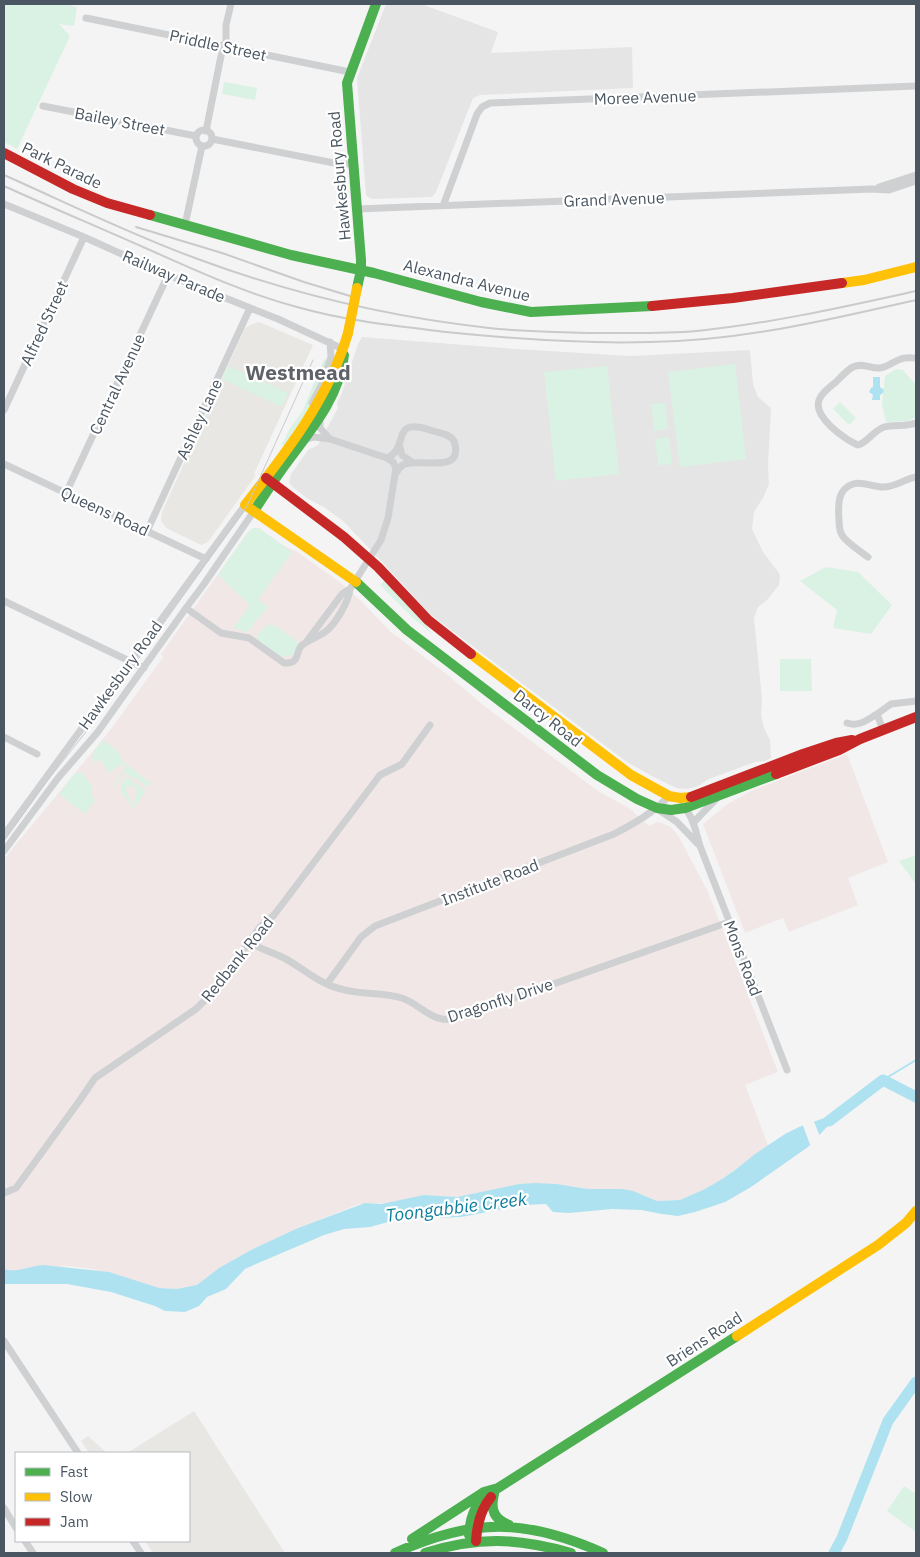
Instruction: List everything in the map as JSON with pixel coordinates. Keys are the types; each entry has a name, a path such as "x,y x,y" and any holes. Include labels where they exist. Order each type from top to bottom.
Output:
{"main road":[{"name":"Hawkesbury Road","path":"245,505 270,480 320,418 327,406 344,362 344,349 361,270 347,81 376,4"},
{"name":"Park Parade","path":"4,153 73,189 106,203"},
{"name":"Alexandra Avenue","path":"106,203 290,255 361,270 481,302 531,312 636,308 733,298 864,280 916,267"},
{"name":"Hawkesbury Road","path":"254,511 270,480 326,390 344,349"},
{"name":"Darcy Road","path":"270,480 339,532 369,559 436,628 631,774 669,796 690,797 836,743 860,739"},
{"path":"245,505 254,511"},
{"name":"Darcy Road","path":"254,511 576,760 619,789 657,808 671,810 685,808 839,750 860,739 916,717"},
{"path":"747,775 758,777 785,770"},
{"name":"Briens Road","path":"472,1541 473,1528 484,1506 498,1489 875,1246 906,1223 916,1211"},
{"path":"498,1489 491,1504 493,1513 500,1521 515,1527"},
{"path":"395,1553 411,1540 484,1492 498,1489"},
{"path":"395,1553 412,1544 436,1536 473,1528 515,1527 533,1528 557,1534 576,1540 603,1553"},
{"path":"425,1553 438,1548 472,1541 521,1541 571,1553"}],"street":[{"path":"206,130 231,4"},
{"name":"Priddle Street","path":"86,18 350,72"},
{"name":"Moree Avenue","path":"443,206 477,114 482,106 490,103 916,86"},
{"name":"Bailey Street","path":"43,106 196,136"},
{"path":"202,146 198,143 196,136 199,132 206,130"},
{"path":"206,130 211,134 212,139"},
{"path":"212,139 339,164 354,164"},
{"path":"202,146 208,145 212,139"},
{"path":"186,225 202,146"},
{"name":"Grand Avenue","path":"872,189 916,175"},
{"name":"Grand Avenue","path":"357,209 872,189 889,190 900,188 916,181"},
{"name":"Railway Parade","path":"4,204 344,349"},
{"name":"Alfred Street","path":"4,410 84,237"},
{"name":"Central Avenue","path":"66,493 168,275"},
{"name":"Ashley Lane","path":"147,530 250,308"},
{"name":"Hawkesbury Road","path":"303,426 321,386 331,357 330,342"},
{"path":"916,358 902,358 879,368 864,365 854,366 828,388 818,404 820,412 827,423 840,436 858,445 863,443 877,430 916,423"},
{"path":"320,418 320,428 330,439"},
{"path":"387,458 394,454 406,428 416,425 448,436 454,441 454,456 447,462 404,464 397,472"},
{"path":"186,608 221,633 249,638 284,663 296,659 300,648 329,629 349,598 353,586 381,540 385,530 397,472 395,465 387,458 330,439 314,437 304,440"},
{"path":"399,442 402,455 413,463"},
{"name":"Queens Road","path":"4,464 206,559"},
{"path":"868,558 841,534 838,499 842,492 848,486 859,483 890,487 916,477"},
{"name":"Hawkesbury Road","path":"4,835 245,505"},
{"name":"Hawkesbury Road","path":"4,851 58,778 98,733 254,511"},
{"path":"4,601 144,668"},
{"path":"847,722 861,723 891,704 916,702"},
{"path":"877,714 882,730"},
{"name":"Redbank Road","path":"4,1193 16,1188 95,1078 196,1009 204,1001 260,927 274,915 380,775 402,764 430,725"},
{"path":"4,737 37,754"},
{"path":"693,823 720,795"},
{"name":"Institute Road","path":"327,984 361,937 375,926 614,834 644,818 669,796"},
{"name":"Mons Road","path":"669,796 685,808 693,823 700,846 787,1070"},
{"name":"Mons Road","path":"657,808 677,822 700,846"},
{"name":"Dragonfly Drive","path":"249,942 287,959 327,984 343,990 403,998 440,1019 450,1020 729,922"},
{"path":"4,1342 77,1452"},
{"path":"4,1508 15,1526"},
{"path":"26,1542 33,1553"},
{"path":"134,1542 140,1553"}],"shaded area":[{"path":"386,4 421,4 498,32 491,53 632,47 633,88 480,95 473,98 436,192 432,197 371,199 366,195 357,78"},
{"path":"259,322 313,345 254,474 256,475 208,542 201,545 166,528 161,521 162,512 245,328"},
{"path":"362,337 631,356 750,350 753,384 758,397 771,408 769,484 754,512 752,529 763,552 779,573 780,578 779,585 767,600 758,607 754,618 762,699 761,715 764,728 770,740 771,758 755,762 709,779 696,787 686,789 668,784 627,762 439,621 425,609 343,521 324,507 308,499 289,483 291,474 308,450 318,445 338,408 337,403"},
{"path":"259,528 282,545 296,551 341,583 390,631 449,676 483,705 598,791 629,808 649,826 657,822 671,827 679,837 708,892 778,1072 745,1085 768,1145 722,1179 680,1200 657,1201 622,1189 588,1189 571,1186 457,1197 424,1195 389,1203 359,1204 298,1228 251,1250 219,1268 197,1285 188,1288 159,1288 92,1269 68,1266 17,1271 4,1269 4,859 112,728 163,657 161,654 248,532"},
{"path":"847,754 888,862 848,878 858,905 789,932 783,918 745,933 703,824 726,805 751,791"},
{"path":"194,1411 285,1553 153,1553 146,1542 190,1542 190,1452 129,1452"},
{"path":"88,1436 106,1452 88,1452 81,1441"}],"green space":[{"path":"4,4 66,4 77,7 74,26 59,24 70,36 17,149 4,142"},
{"path":"224,82 257,88 255,100 222,94"},
{"path":"324,359 329,361 311,404 286,444 281,446 290,428 302,412"},
{"path":"735,364 746,459 680,467 668,372"},
{"path":"228,366 288,393 282,407 222,379"},
{"path":"607,366 619,474 556,481 544,372"},
{"path":"896,369 903,370 916,385 916,417 908,421 886,422 882,404 885,376"},
{"path":"840,402 856,418 849,425 833,409"},
{"path":"665,403 668,429 654,431 651,404"},
{"path":"669,437 672,464 658,465 655,439"},
{"path":"253,528 259,528 292,552 258,600 268,607 247,632 233,628 250,605 218,575 248,532"},
{"path":"826,567 858,572 892,605 871,634 833,628 837,610 800,581"},
{"path":"385,580 424,622 432,634 380,585"},
{"path":"269,625 274,625 297,641 297,648 294,653 285,657 280,656 257,640 259,633"},
{"path":"780,659 811,659 812,691 780,691"},
{"path":"103,740 119,752 122,761 151,783 148,788 139,780 129,776 126,771 114,785 126,767 122,764 109,773 100,759 94,763 93,754"},
{"path":"80,772 91,785 92,795 95,800 85,814 59,794 74,774"},
{"path":"126,778 131,779 146,791 133,809 137,792 132,785 126,788 130,804 122,793 121,785"},
{"path":"916,855 916,884 899,861"},
{"path":"904,1486 916,1494 916,1532 887,1511"}],"water":[{"path":"873,377 880,377 880,387 884,390 880,395 880,400 872,400 873,395 869,392 873,387"},
{"name":"Toongabbie Creek","path":"841,1112 808,1147 751,1187 725,1202 678,1216 641,1210 612,1209 569,1213 553,1212 546,1204 524,1205 461,1217 395,1220 370,1227 344,1229 324,1235 245,1269 226,1289 207,1297 199,1306 185,1312 165,1311 111,1292 67,1284 4,1284 4,1269 19,1270 43,1265 109,1272 159,1288 177,1289 197,1285 219,1268 251,1250 298,1228 365,1203 381,1204 424,1195 457,1197 519,1184 536,1183 588,1189 622,1189 633,1191 657,1201 680,1200 722,1179 785,1134"}],"pier":[{"path":"813,1119 820,1137 811,1147 802,1123"}],"waterway":[{"path":"883,1080 916,1060"},
{"name":"Toongabbie Creek","path":"829,1121 883,1080 916,1097"},
{"name":"Toongabbie Creek","path":"834,1553 842,1538 888,1421 916,1382"}],"tram line":[{"path":"4,841 47,781 89,728 247,506 313,360"}],"railway":[{"path":"4,175 147,239 231,271 340,302 452,323 541,332 684,332 725,328 780,319 916,291"},
{"path":"4,186 238,288 297,307 334,316 409,328 472,335 548,340 599,342 684,341 751,334 916,300"},
{"path":"136,227 222,253 350,296"}],"traffic: fast":[{"path":"357,288 361,260 347,83 376,4"},
{"path":"150,215 291,255 374,273 481,302 531,312 652,306"},
{"path":"254,511 321,415 336,387 344,355"},
{"path":"356,582 407,630 597,775 637,799 657,808 671,810 685,808 776,774"},
{"path":"469,1535 470,1523 474,1513 487,1495 737,1336"},
{"path":"412,1539 484,1492 498,1488"},
{"path":"494,1494 494,1513 500,1520 509,1525"},
{"path":"395,1553 449,1533 475,1528 499,1527 523,1528 549,1533 603,1553"},
{"path":"425,1553 463,1544 498,1541 533,1544 571,1553"}],"traffic: slow":[{"path":"842,283 864,280 916,267"},
{"path":"348,333 357,288"},
{"path":"348,333 330,380 305,424 245,505 356,582"},
{"path":"471,654 631,775 669,796 691,797"},
{"path":"737,1336 878,1245 906,1223 916,1211"}],"traffic: jam":[{"path":"4,153 73,189 107,203 150,215"},
{"path":"652,306 733,298 842,283"},
{"path":"266,478 344,537 378,567 428,620 471,654"},
{"path":"776,774 839,750 860,739 916,717"},
{"path":"691,797 803,754 836,743 852,740"},
{"path":"476,1541 480,1518 484,1507 491,1497"}],"district":[{"name":"Westmead","path":"298,372"}]}
